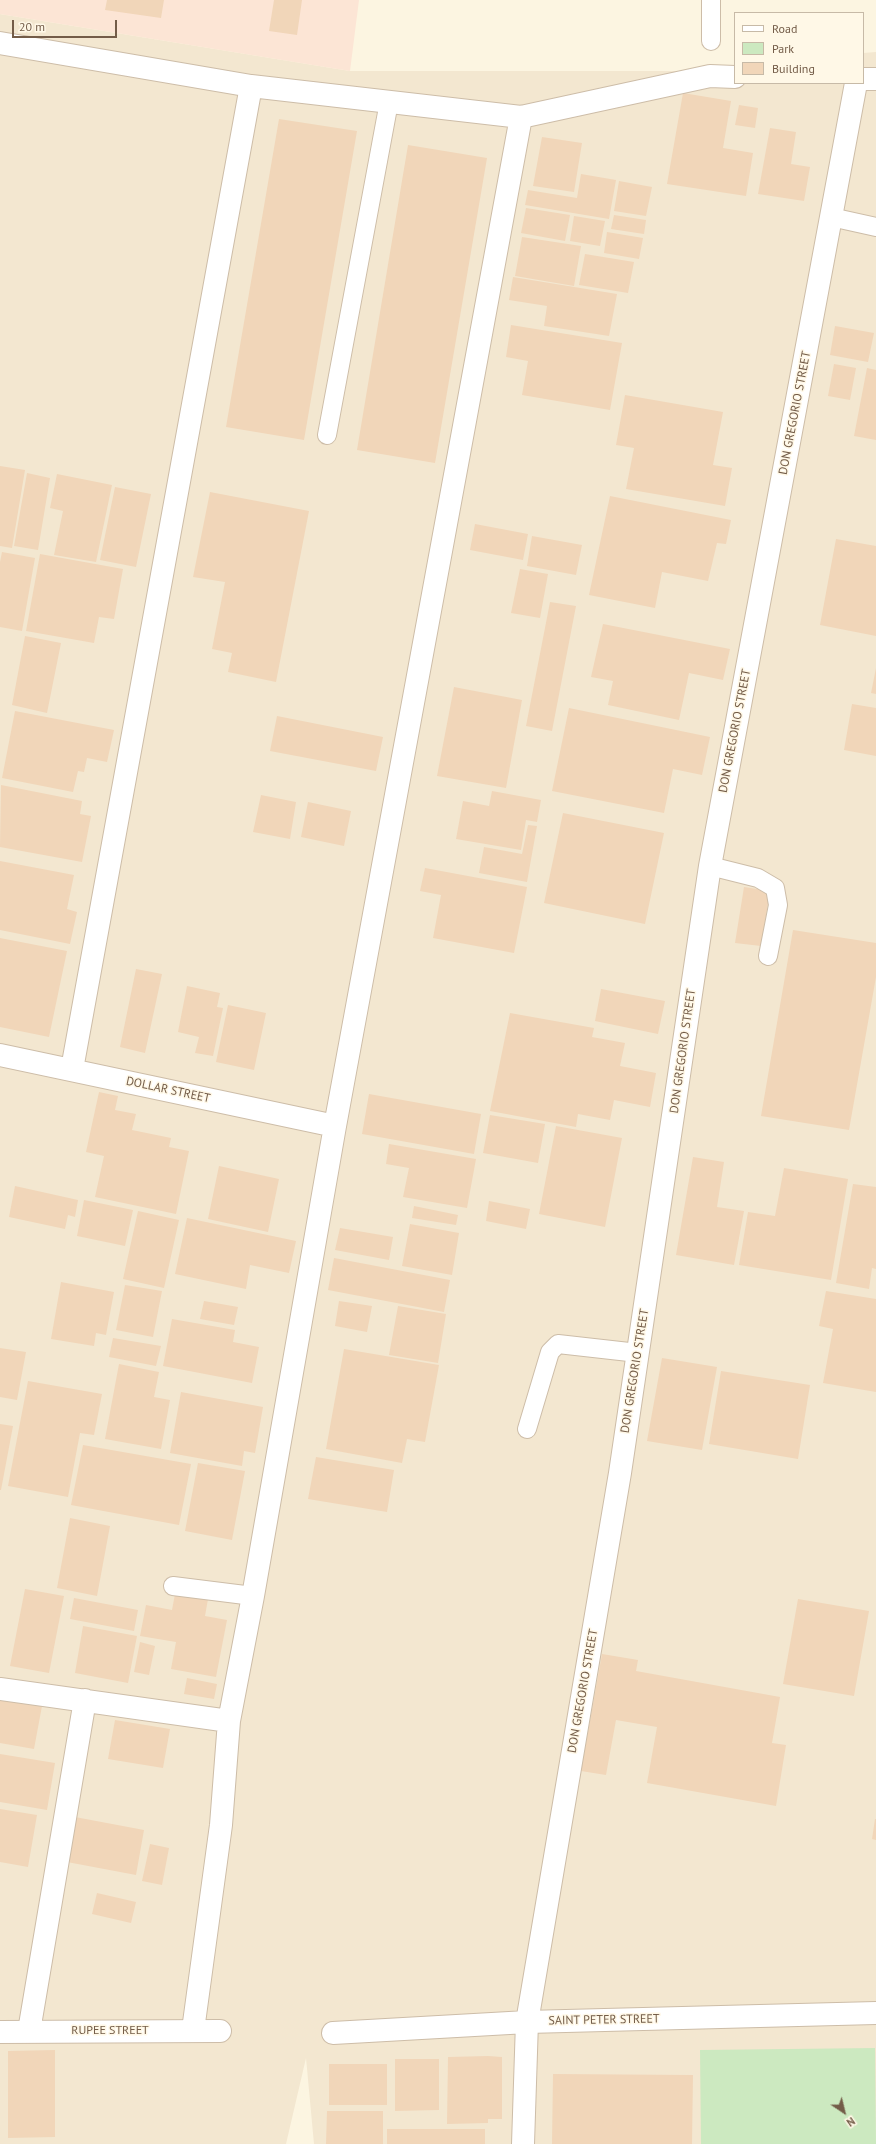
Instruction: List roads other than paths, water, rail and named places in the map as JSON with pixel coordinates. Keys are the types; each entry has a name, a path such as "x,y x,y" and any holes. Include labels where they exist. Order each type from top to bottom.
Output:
{"street":[{"path":"0,43 251,86 522,117 710,76 734,77"},
{"path":"864,79 876,79"},
{"name":"DON GREGORIO STREET","path":"523,2144 527,2022 620,1473 710,866 856,84"},
{"path":"72,1069 251,86"},
{"path":"193,2030 221,1825 229,1721 253,1596 335,1126 522,117"},
{"name":"DOLLAR STREET","path":"0,1055 72,1069 335,1126"},
{"path":"0,1689 229,1721"},
{"path":"29,2031 85,1700"},
{"name":"SAINT PETER STREET","path":"333,2033 527,2022 876,2013"},
{"name":"RUPEE STREET","path":"0,2032 220,2031"}],"lane":[{"path":"711,0 711,41"},
{"path":"327,435 389,102"},
{"path":"831,217 876,227"},
{"path":"710,866 758,878 775,888 778,905 768,956"},
{"path":"528,1429 550,1352 558,1344 638,1353"},
{"path":"173,1586 253,1596"}]}
